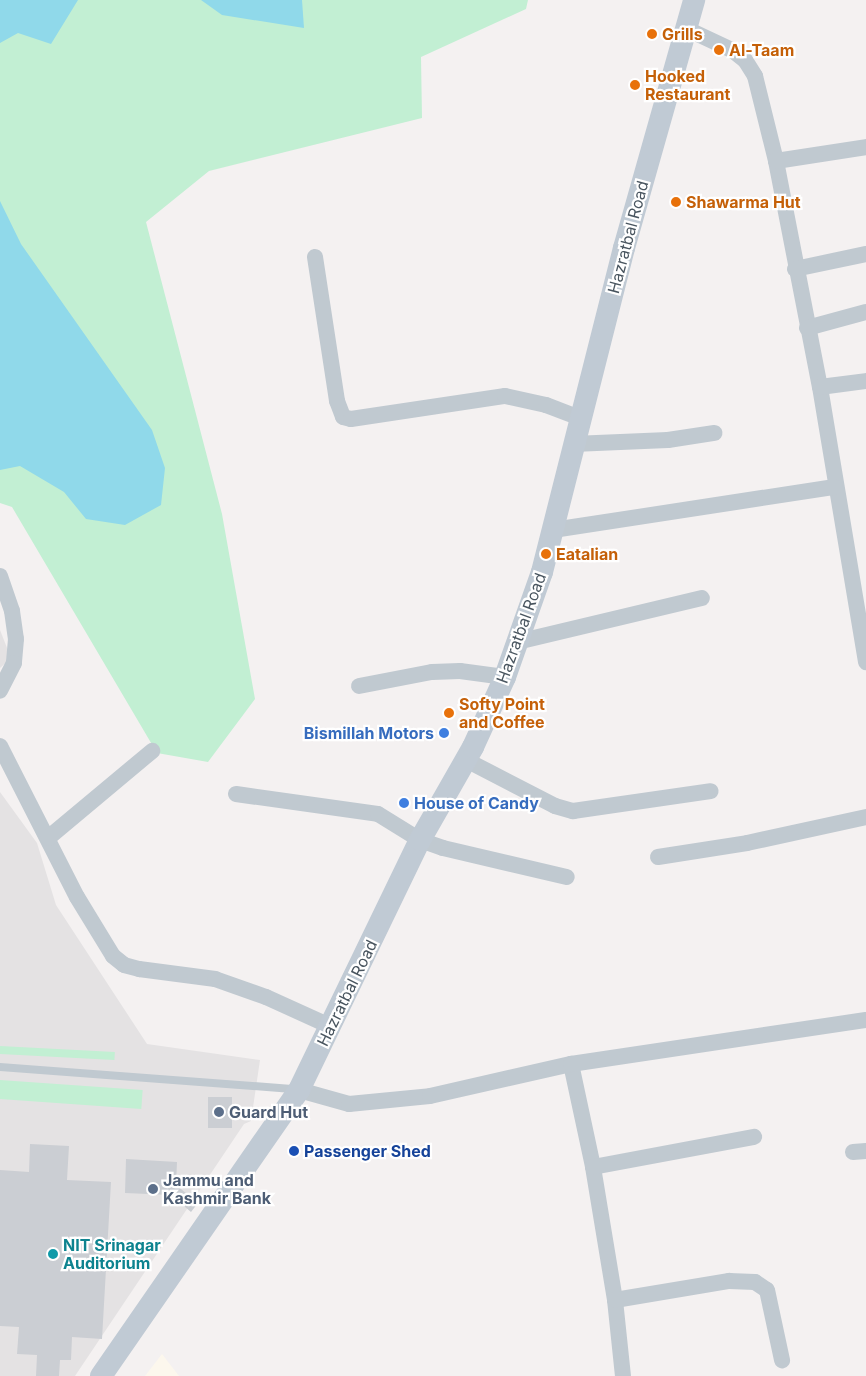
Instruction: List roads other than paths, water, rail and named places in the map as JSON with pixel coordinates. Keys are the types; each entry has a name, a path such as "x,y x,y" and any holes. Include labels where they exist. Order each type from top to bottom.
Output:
{"main road":[{"name":"Hazratbal Road","path":"101,1376 299,1090 420,840 466,760 504,678 553,530 573,444 694,0"}],"street":[{"path":"687,28 732,50 752,68 776,161 795,269 820,388 835,487 866,662"},
{"path":"776,161 866,148"},
{"path":"795,269 866,254"},
{"path":"314,257 336,401 343,417 351,419 505,396 546,405 580,418"},
{"path":"807,328 866,312"},
{"path":"820,388 866,381"},
{"path":"573,444 668,440 714,433"},
{"path":"553,530 835,487"},
{"path":"0,576 12,611 16,639 14,663 0,690"},
{"path":"517,642 702,598"},
{"path":"359,686 432,672 460,671 504,678"},
{"path":"0,746 95,930 113,956 124,965 215,979 266,997 330,1026"},
{"path":"48,838 152,751"},
{"path":"466,760 555,806 573,811 711,790"},
{"path":"236,794 378,814 420,840 472,857 567,877"},
{"path":"658,857 747,843 866,817"},
{"path":"299,1090 349,1104 430,1096 570,1064 866,1020"},
{"path":"570,1064 593,1167 616,1300 624,1376"},
{"path":"593,1167 754,1136"},
{"path":"616,1300 729,1281 755,1282 767,1290 782,1360"}],"lane":[{"path":"0,1067 299,1090"}],"water":[{"path":"0,0 78,0 51,44 18,33 0,43"},
{"path":"201,0 302,0 304,28 222,15"},
{"path":"0,201 21,244 152,430 165,468 161,505 125,525 86,519 64,492 20,466 0,470"}],"place":[{"name":"Grills","path":"652,34"},
{"name":"Al-Taam","path":"719,50"},
{"name":"Hooked Restaurant","path":"635,85"},
{"name":"Shawarma Hut","path":"676,202"},
{"name":"Eatalian","path":"546,554"},
{"name":"Softy Point and Coffee","path":"449,713"},
{"name":"Bismillah Motors","path":"444,733"},
{"name":"House of Candy","path":"404,803"},
{"name":"Guard Hut","path":"219,1112"},
{"name":"Passenger Shed","path":"294,1151"},
{"name":"Jammu and Kashmir Bank","path":"153,1189"},
{"name":"NIT Srinagar Auditorium","path":"53,1254"}]}
